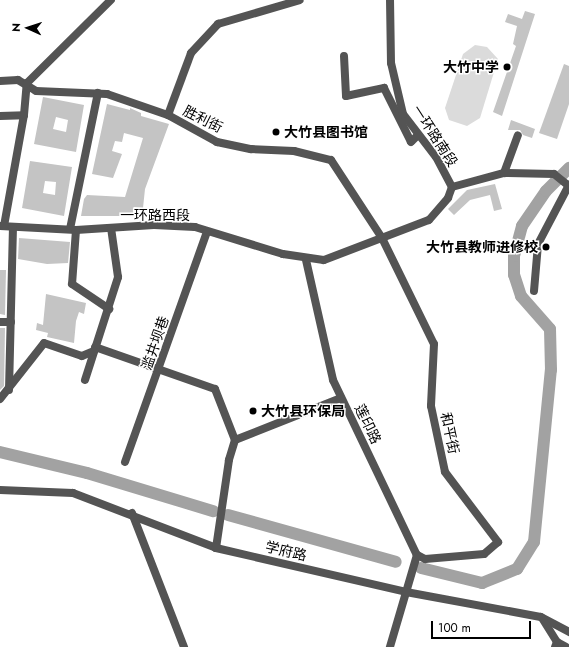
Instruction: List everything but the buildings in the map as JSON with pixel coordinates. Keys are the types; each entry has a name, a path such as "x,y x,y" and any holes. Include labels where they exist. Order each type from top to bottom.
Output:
{"street":[{"path":"2,226 24,115 27,83 111,0"},
{"path":"168,114 191,53 218,24 300,0"},
{"name":"一环路南段","path":"306,260 324,260 429,220 448,198 452,187 436,157 403,114 391,63 390,0"},
{"path":"344,56 346,96 384,88 411,142 418,134"},
{"name":"胜利街","path":"0,81 18,80 27,83 36,91 98,93 168,114 217,142 251,149 294,151 331,160 382,238"},
{"path":"98,93 73,230 72,284 109,309"},
{"path":"0,116 24,115"},
{"path":"504,173 518,135"},
{"path":"452,187 504,173 554,174 569,185 538,244 534,292"},
{"name":"一环路西段","path":"2,226 73,230 154,225 195,228 306,260"},
{"path":"9,390 13,227"},
{"path":"85,380 118,277 111,228"},
{"name":"滥井坝巷","path":"125,462 160,369 207,232"},
{"name":"和平街","path":"382,238 434,344 431,406 445,472 498,542 484,554 425,559 417,555"},
{"name":"莲印路","path":"306,260 317,319 333,380 417,555"},
{"path":"0,322 10,322"},
{"path":"0,399 9,390 44,343 82,356 95,349 160,369 215,389 234,440 229,460 216,548"},
{"path":"234,440 341,398"},
{"name":"学府路","path":"0,490 73,494 132,513 216,548 406,592 541,617 569,632"},
{"path":"132,513 184,647"},
{"path":"390,647 417,555"},
{"path":"541,617 556,645 566,647"}],"shaded area":[{"path":"475,45 487,47 498,59 480,118 467,126 449,120 445,108 463,54"}],"waterway":[{"path":"421,568 482,583 517,569 534,542 551,370 550,329 521,296 514,275 514,256 522,226 546,191 569,168"},
{"path":"0,452 87,473 213,511"},
{"path":"228,515 396,562"}],"place":[{"name":"大竹中学","path":"507,67"},
{"name":"大竹县图书馆","path":"276,132"},
{"name":"大竹县教师进修校","path":"546,247"},
{"name":"大竹县环保局","path":"253,411"}]}
